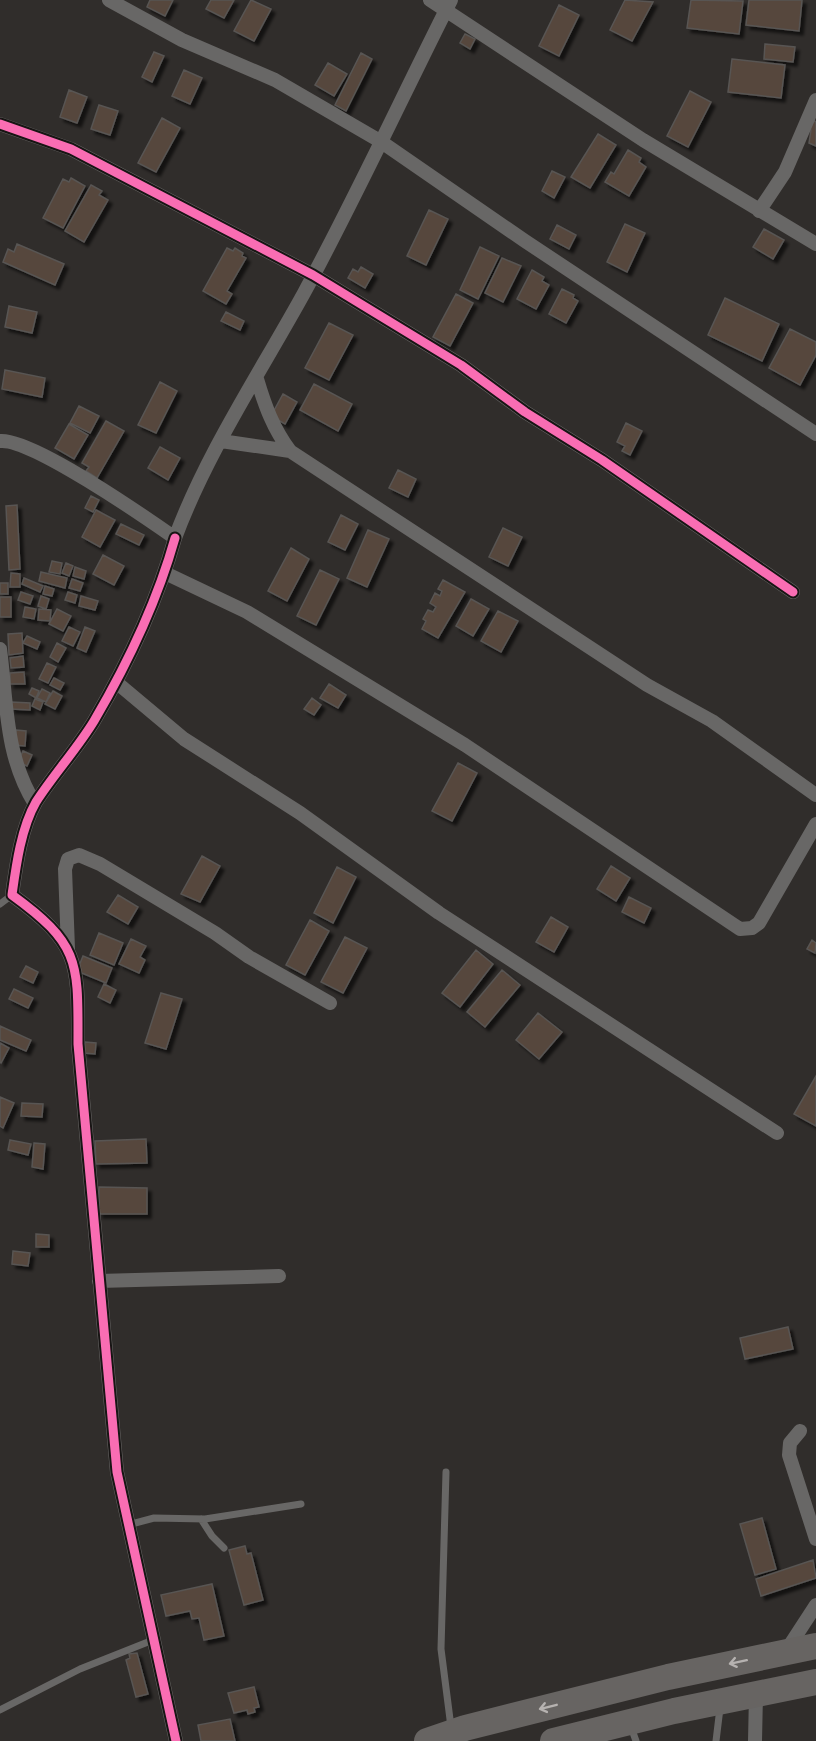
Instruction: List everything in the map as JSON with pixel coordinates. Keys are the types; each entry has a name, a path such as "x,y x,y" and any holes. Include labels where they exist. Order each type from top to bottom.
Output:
{"highway":[{"path":"439,1738 668,1677 816,1646"},
{"path":"668,1677 674,1710"},
{"path":"553,1741 626,1732 674,1710 816,1682"}],"street":[{"path":"109,0 182,40 275,80 380,141 816,434"},
{"path":"430,0 448,4 643,140 816,244"},
{"path":"68,949 51,925 12,895 24,835 35,804 74,751 116,682 165,573 185,512 221,441 313,275 448,4"},
{"path":"759,211 785,171 816,100"},
{"path":"0,124 70,149 313,275 460,365 525,412 602,460 793,592"},
{"path":"257,379 277,434 290,451 647,685 712,721 816,795"},
{"path":"0,441 19,444 70,470 175,538"},
{"path":"221,441 290,451"},
{"path":"165,573 247,612 465,746 740,929 752,928 759,923 816,824"},
{"path":"0,649 8,734 21,779 35,804"},
{"path":"116,682 184,739 300,813 439,913 777,1133"},
{"path":"176,1741 117,1472 78,1044 78,981 68,949 65,869 68,859 79,855 100,864 215,933 249,957 330,1003"},
{"path":"99,1281 279,1276"},
{"path":"800,1431 790,1443 789,1455 816,1539"},
{"path":"785,1653 816,1605"},
{"path":"755,1741 756,1694"}],"lane":[{"path":"0,904 12,895"},
{"path":"439,1738 446,1472"},
{"path":"128,1525 154,1518 201,1519 301,1504"},
{"path":"201,1519 212,1536 224,1548"},
{"path":"0,1710 80,1669 153,1640"},
{"path":"716,1741 721,1701"}],"building":[{"path":"150,0 173,0 165,16 147,7"},
{"path":"211,0 234,0 224,18 206,9"},
{"path":"251,0 271,9 254,41 234,31"},
{"path":"625,0 653,2 632,41 610,30"},
{"path":"691,0 743,1 739,34 687,28"},
{"path":"749,0 802,0 799,31 746,25"},
{"path":"559,5 579,15 559,56 539,46"},
{"path":"465,34 475,39 470,49 460,43"},
{"path":"765,44 795,47 793,62 764,59"},
{"path":"154,52 164,56 152,82 142,77"},
{"path":"361,53 372,59 346,111 335,105"},
{"path":"732,59 785,65 781,98 728,92"},
{"path":"328,63 347,74 334,96 315,85"},
{"path":"184,70 202,78 190,104 172,96"},
{"path":"69,90 87,97 77,123 60,117"},
{"path":"690,91 711,102 688,147 667,136"},
{"path":"99,105 118,111 110,135 91,129"},
{"path":"162,118 180,128 156,172 138,163"},
{"path":"811,119 816,122 816,146 809,143 811,130 806,128"},
{"path":"598,134 616,145 590,188 571,177"},
{"path":"628,150 641,158 639,162 646,167 629,196 605,182 611,172 614,174"},
{"path":"552,171 565,177 554,198 542,191"},
{"path":"71,178 85,186 63,228 43,218 63,179 69,182"},
{"path":"91,185 102,191 99,195 108,200 84,242 65,231"},
{"path":"429,210 448,219 426,265 407,256"},
{"path":"625,224 645,233 627,272 607,262"},
{"path":"557,225 576,235 569,249 550,239"},
{"path":"764,229 784,240 773,259 753,247"},
{"path":"17,244 64,264 55,285 3,262 8,249 14,252"},
{"path":"480,247 499,256 478,299 460,290"},
{"path":"227,248 233,251 235,248 246,258 227,291 232,294 226,304 203,291"},
{"path":"502,258 521,266 503,302 485,293"},
{"path":"361,267 373,274 365,288 348,278 353,269 358,272"},
{"path":"532,270 544,277 542,281 549,285 536,309 517,299"},
{"path":"562,289 574,295 573,298 578,301 566,323 549,314"},
{"path":"456,294 473,303 450,346 433,337"},
{"path":"725,298 779,324 762,361 708,335"},
{"path":"9,306 37,312 32,333 5,327"},
{"path":"226,312 244,321 240,330 221,321"},
{"path":"329,323 353,335 329,380 305,368"},
{"path":"790,329 816,342 816,355 800,385 769,368"},
{"path":"5,370 45,378 42,397 2,389"},
{"path":"160,382 177,391 156,433 138,425"},
{"path":"314,384 352,404 338,431 300,410"},
{"path":"283,394 297,402 285,424 271,416"},
{"path":"79,406 99,416 90,433 70,423"},
{"path":"106,421 124,431 97,478 86,471 89,467 82,463"},
{"path":"626,423 642,431 630,455 622,451 625,446 617,442"},
{"path":"69,424 88,435 74,459 55,448"},
{"path":"160,447 180,458 168,480 148,468"},
{"path":"398,470 416,479 408,497 389,488"},
{"path":"91,496 99,500 93,512 85,508"},
{"path":"17,505 20,569 9,570 6,506"},
{"path":"96,510 115,520 100,547 82,537"},
{"path":"341,515 358,524 345,550 328,542"},
{"path":"121,524 144,535 139,545 116,534"},
{"path":"503,528 522,537 508,566 489,557"},
{"path":"368,530 389,539 367,587 347,578"},
{"path":"291,548 309,559 287,601 268,591"},
{"path":"103,555 124,566 114,585 93,574"},
{"path":"52,561 62,563 60,574 49,572"},
{"path":"66,563 73,566 69,576 62,573"},
{"path":"75,567 86,571 84,579 73,576"},
{"path":"320,570 339,579 316,625 297,616"},
{"path":"41,572 67,578 65,588 39,581"},
{"path":"11,573 20,574 20,587 10,587"},
{"path":"24,578 43,586 40,592 22,584"},
{"path":"72,579 83,583 80,591 69,588"},
{"path":"443,580 465,592 438,638 422,629 426,621 423,619 428,610 433,612 436,607 430,603 435,593 440,596 442,591 438,589"},
{"path":"0,583 8,583 8,594 0,594"},
{"path":"45,586 54,589 52,596 43,594"},
{"path":"21,592 33,596 30,604 18,600"},
{"path":"68,592 77,595 75,603 65,600"},
{"path":"41,596 49,599 46,609 38,606"},
{"path":"81,596 98,601 95,610 79,606"},
{"path":"0,597 11,597 11,617 0,617"},
{"path":"471,599 489,609 473,636 456,626"},
{"path":"25,607 36,609 34,619 23,617"},
{"path":"39,609 51,610 50,621 38,620"},
{"path":"57,609 71,616 63,631 49,624"},
{"path":"498,611 518,621 501,652 481,641"},
{"path":"69,627 80,632 73,646 62,641"},
{"path":"85,627 95,631 86,652 77,648"},
{"path":"22,633 23,653 9,655 8,634"},
{"path":"27,636 40,642 37,649 23,643"},
{"path":"57,643 66,648 58,662 50,657"},
{"path":"23,656 24,667 11,668 10,658"},
{"path":"47,663 56,667 48,683 39,679"},
{"path":"24,672 25,684 10,684 10,673"},
{"path":"54,678 64,683 60,690 50,685"},
{"path":"329,684 346,695 338,708 320,698"},
{"path":"32,688 39,691 36,698 29,694"},
{"path":"42,689 50,693 46,702 37,698"},
{"path":"53,691 62,696 55,709 45,704"},
{"path":"312,698 321,705 314,715 304,709"},
{"path":"35,699 43,702 40,710 32,706"},
{"path":"11,702 30,703 30,710 11,709"},
{"path":"16,730 26,731 25,746 14,745"},
{"path":"23,751 32,755 27,766 18,762"},
{"path":"458,763 477,773 452,821 432,811"},
{"path":"202,856 220,866 200,902 181,894"},
{"path":"611,866 630,878 616,901 597,889"},
{"path":"337,867 356,877 333,923 314,913"},
{"path":"118,895 138,907 128,924 107,912"},
{"path":"629,897 651,908 644,923 622,912"},
{"path":"551,917 568,927 554,952 536,942"},
{"path":"310,920 329,931 305,975 286,965"},
{"path":"99,933 123,943 114,965 90,955"},
{"path":"345,937 367,948 343,993 321,982"},
{"path":"131,939 146,946 140,957 145,960 139,973 119,964"},
{"path":"812,940 816,943 815,953 807,949"},
{"path":"476,950 493,964 460,1007 442,993"},
{"path":"83,956 112,968 106,983 77,971"},
{"path":"26,966 38,972 33,983 20,977"},
{"path":"502,970 520,985 485,1027 467,1012"},
{"path":"104,984 116,990 110,1003 98,997"},
{"path":"14,989 33,998 28,1008 9,999"},
{"path":"161,993 182,999 166,1049 145,1043"},
{"path":"538,1013 562,1032 539,1059 516,1040"},
{"path":"0,1026 31,1040 26,1051 0,1040"},
{"path":"85,1042 96,1043 95,1054 84,1053"},
{"path":"0,1043 9,1048 1,1063 0,1062"},
{"path":"816,1076 816,1126 794,1114"},
{"path":"0,1097 14,1103 3,1128 0,1126"},
{"path":"22,1103 43,1104 42,1117 21,1116"},
{"path":"146,1139 147,1163 96,1164 95,1141"},
{"path":"10,1140 31,1144 28,1155 8,1150"},
{"path":"34,1143 45,1144 43,1169 32,1167"},
{"path":"99,1187 147,1188 147,1214 99,1214"},
{"path":"36,1234 49,1235 49,1247 36,1247"},
{"path":"13,1251 30,1253 28,1266 12,1264"},
{"path":"788,1327 793,1349 745,1359 740,1338"},
{"path":"762,1518 776,1569 755,1575 740,1524"},
{"path":"245,1546 247,1554 251,1553 263,1600 244,1605 229,1550"},
{"path":"813,1560 816,1578 761,1596 756,1579"},
{"path":"212,1584 224,1636 204,1640 199,1618 192,1619 190,1611 166,1616 161,1595"},
{"path":"137,1653 148,1694 136,1697 126,1660 130,1658 129,1654"},
{"path":"254,1687 259,1707 254,1708 255,1712 248,1714 247,1710 234,1713 228,1693"},
{"path":"230,1719 235,1741 201,1741 198,1725"}],"cycle path":[{"path":"0,124 71,149 313,275 461,365 525,412 602,460 793,592"},
{"path":"175,538 160,585 118,677 94,721 31,812 20,847 12,895 35,912 63,943 71,958 75,974 78,1044 117,1472 176,1741"}]}
